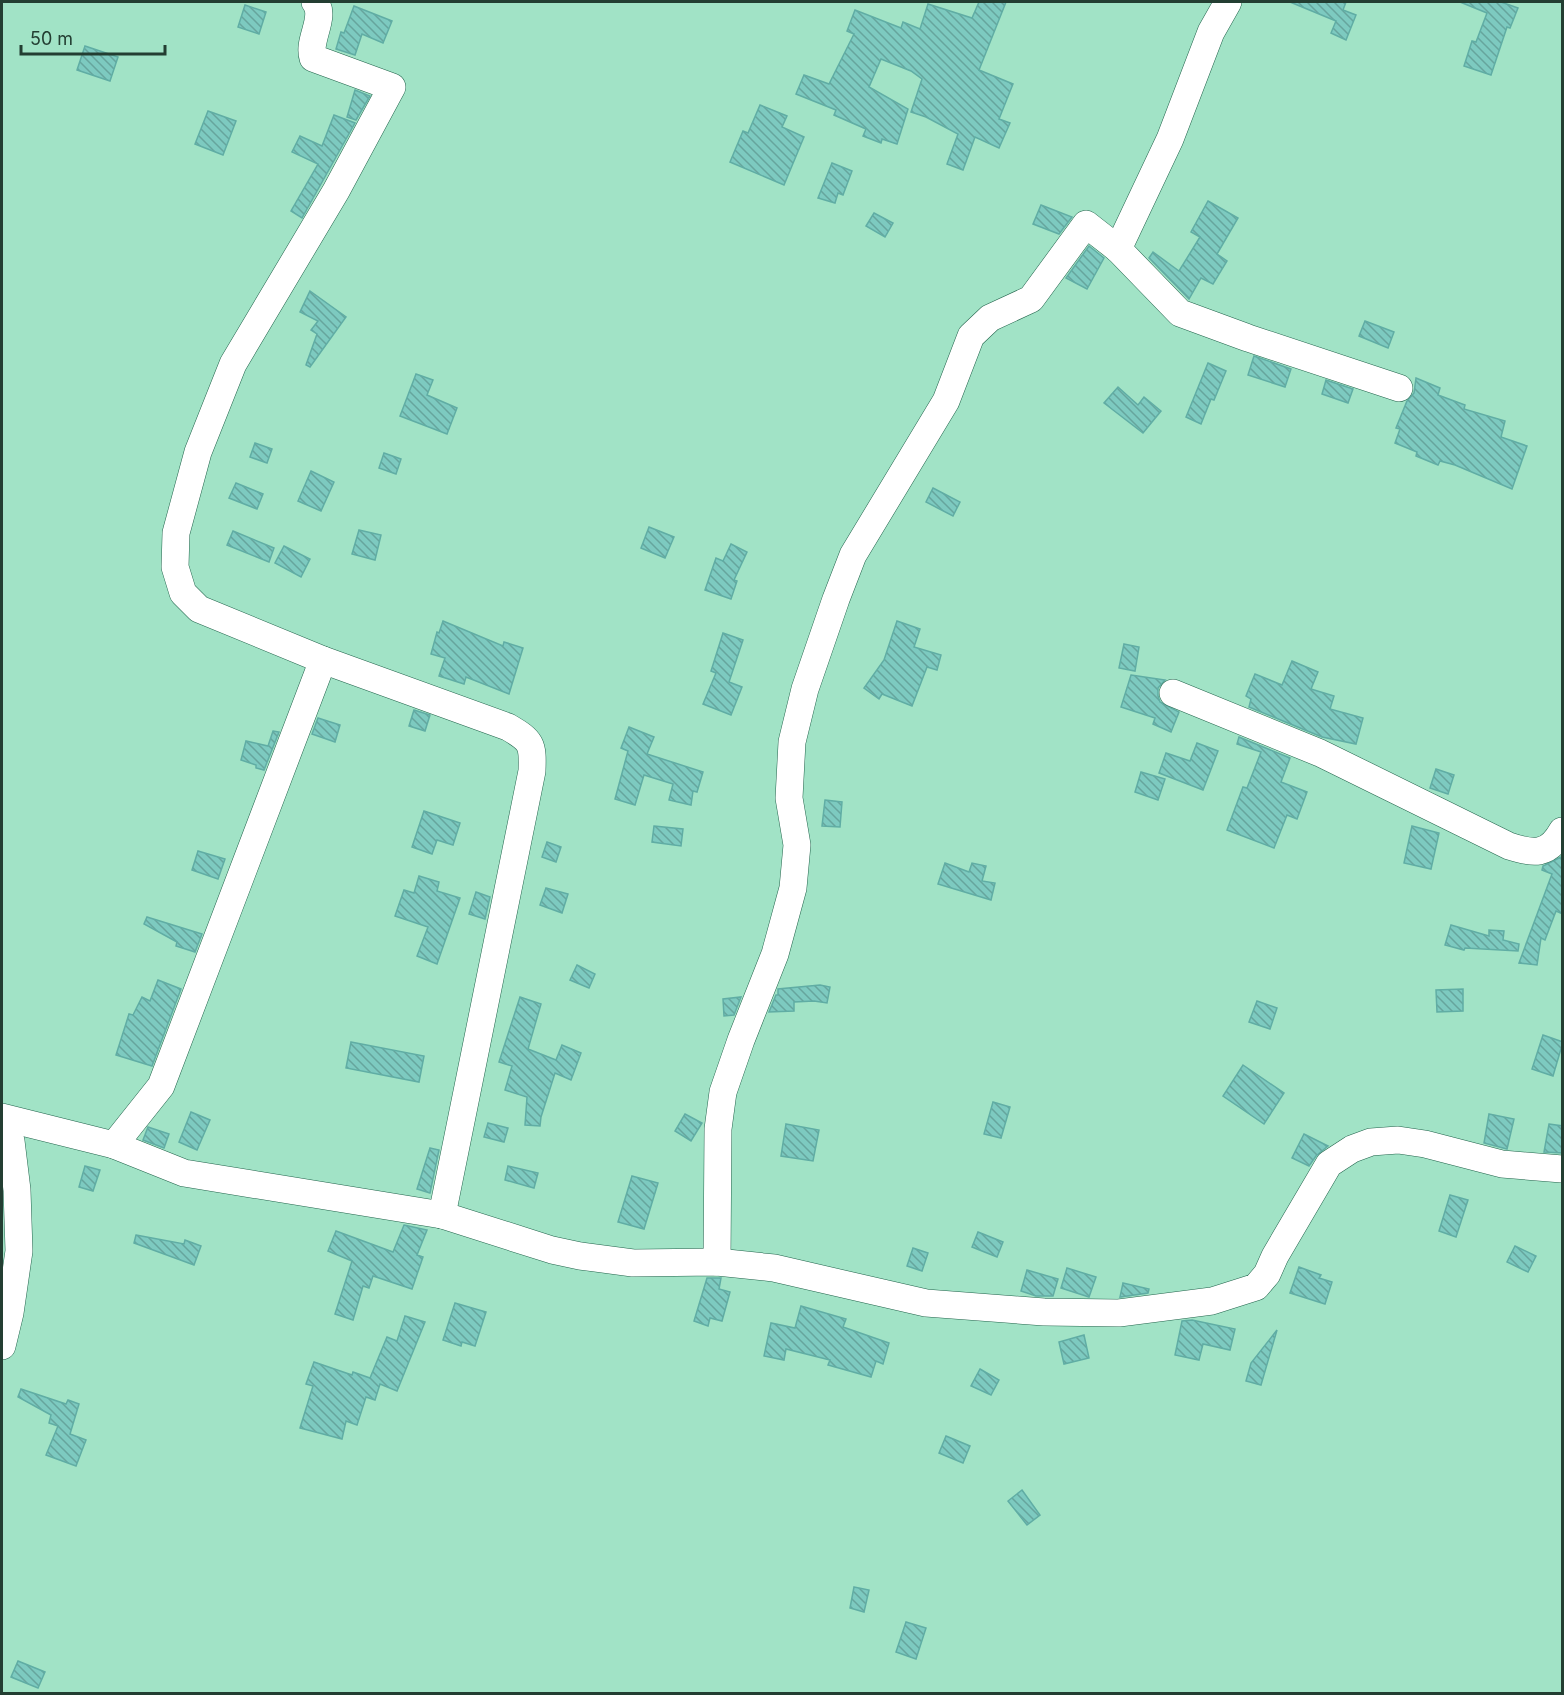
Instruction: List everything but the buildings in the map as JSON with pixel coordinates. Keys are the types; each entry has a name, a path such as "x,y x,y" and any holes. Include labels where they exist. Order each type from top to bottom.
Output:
{"street":[{"path":"315,2 320,10 311,43 314,58 392,87 336,191 233,364 198,452 176,533 175,567 183,593 199,609 323,660 508,727 523,736 533,749 532,771 442,1215"},
{"path":"1118,249 1170,139 1211,32 1228,2"},
{"path":"717,1262 718,1129 723,1092 775,954 793,888 797,845 789,798 792,742 805,689 853,555 946,401 971,336 990,318 1031,298 1086,224 1118,249 1180,313 1399,388"},
{"path":"114,1145 161,1086 323,660"},
{"path":"1173,693 1320,753 1509,846 1527,852 1544,850 1555,843 1563,831"},
{"path":"2,1117 114,1145 184,1173 442,1215 552,1250 580,1256 633,1263 717,1262 774,1268 926,1303 1044,1312 1119,1312 1212,1301 1256,1287 1267,1274 1329,1164 1352,1149 1371,1142 1398,1140 1425,1144 1502,1164 1563,1169"},
{"path":"2,1123 11,1141 17,1190 19,1251 10,1313 2,1346"}]}
